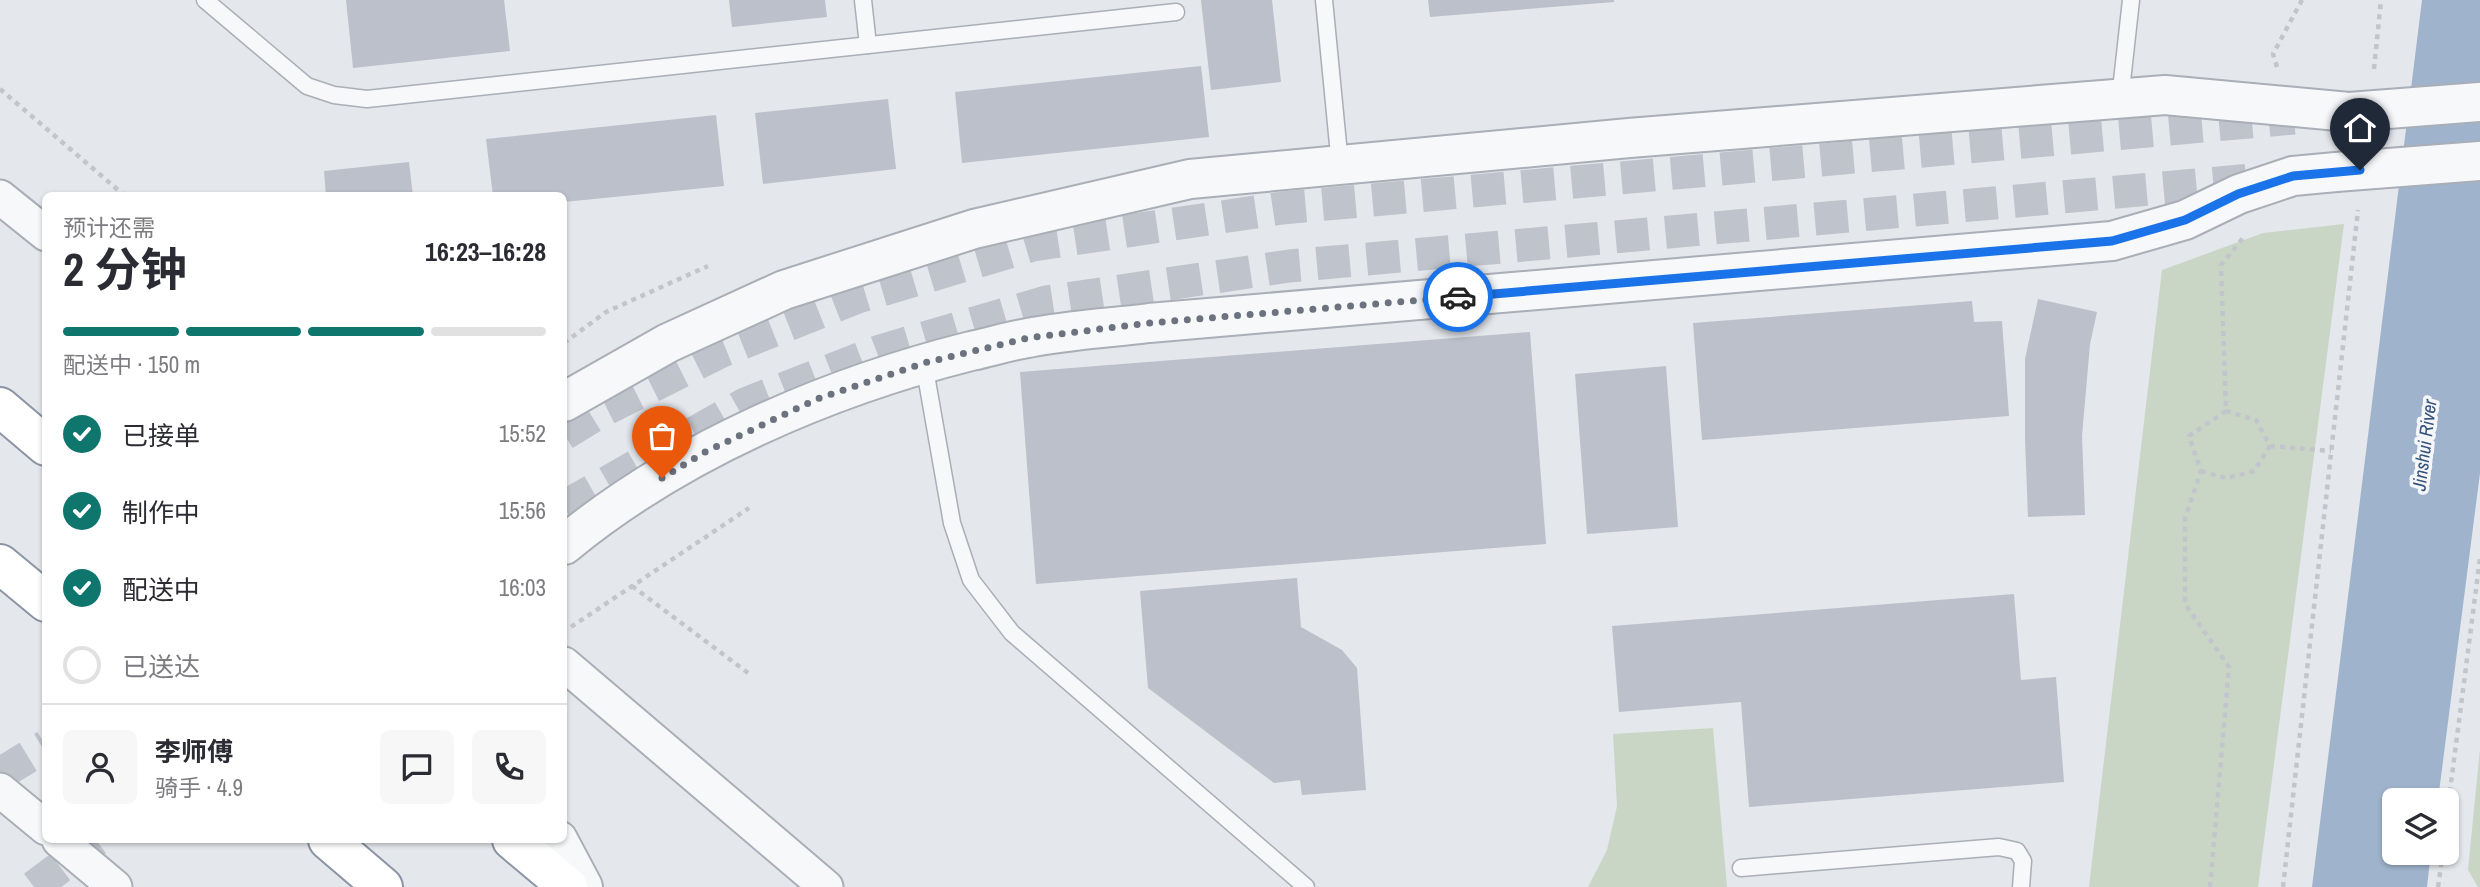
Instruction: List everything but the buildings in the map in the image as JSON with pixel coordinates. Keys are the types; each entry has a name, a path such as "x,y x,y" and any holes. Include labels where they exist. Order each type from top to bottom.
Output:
{"highway":[{"path":"0,407 42,443"},
{"path":"0,564 42,599"},
{"path":"332,843 383,887"},
{"path":"516,843 568,887"}],"street":[{"path":"567,400 668,343 784,290 974,229 1190,179 1629,138 2165,95 2349,112 2480,102"},
{"path":"567,543 598,517 705,452 817,399 924,363 1028,338 1149,323 2112,241 2185,220 2238,194 2293,176 2480,161"},
{"path":"0,197 42,231"},
{"path":"567,667 826,887"},
{"path":"0,790 42,825"},
{"path":"63,843 116,887"},
{"path":"560,843 583,887"}],"lane":[{"path":"205,0 307,86 334,95 367,99 1176,12"},
{"path":"863,0 868,45"},
{"path":"1324,0 1340,166"},
{"path":"2120,99 2131,0"},
{"path":"924,363 952,523 971,580 1012,633 1306,887"},
{"path":"1741,868 1999,846 2017,851 2023,861 2021,887"}],"path":[{"path":"2273,105 2279,75 2273,54 2302,0"},
{"path":"2372,82 2381,0"},
{"path":"0,89 120,192"},
{"path":"2283,887 2359,205"},
{"path":"2226,411 2221,265 2245,236"},
{"path":"567,340 606,312 708,266"},
{"path":"2226,411 2256,420 2270,446"},
{"path":"2210,887 2229,667 2185,604 2185,519 2201,471 2189,436 2226,411"},
{"path":"2270,446 2332,451"},
{"path":"2201,471 2226,478 2254,471 2270,446"},
{"path":"567,630 749,508"},
{"path":"2450,788 2480,558"},
{"path":"632,586 748,673"},
{"path":"2438,887 2441,865"}],"green space":[{"path":"2344,224 2258,887 2089,887 2162,270 2263,233"},
{"path":"1713,728 1727,887 1588,887 1607,850 1617,806 1613,734"},
{"path":"2480,749 2480,887 2478,887 2468,870"}],"water":[{"name":"Jinshui River","path":"2422,0 2480,0 2480,473 2440,788 2382,788 2382,865 2430,865 2427,887 2312,887"}],"tunnel":[{"path":"567,432 598,413 722,351 858,297 1033,245 1282,208 2294,118"},
{"path":"567,505 745,404 877,352 1046,302 1289,266 2263,179"},
{"path":"0,774 42,748"},
{"path":"34,887 92,843"}],"way so far":[{"path":"662,478 705,452 817,399 924,363 1028,338 1149,323 1458,297"}],"route":[{"path":"1458,297 2112,241 2185,220 2238,194 2293,176 2360,170"}]}
